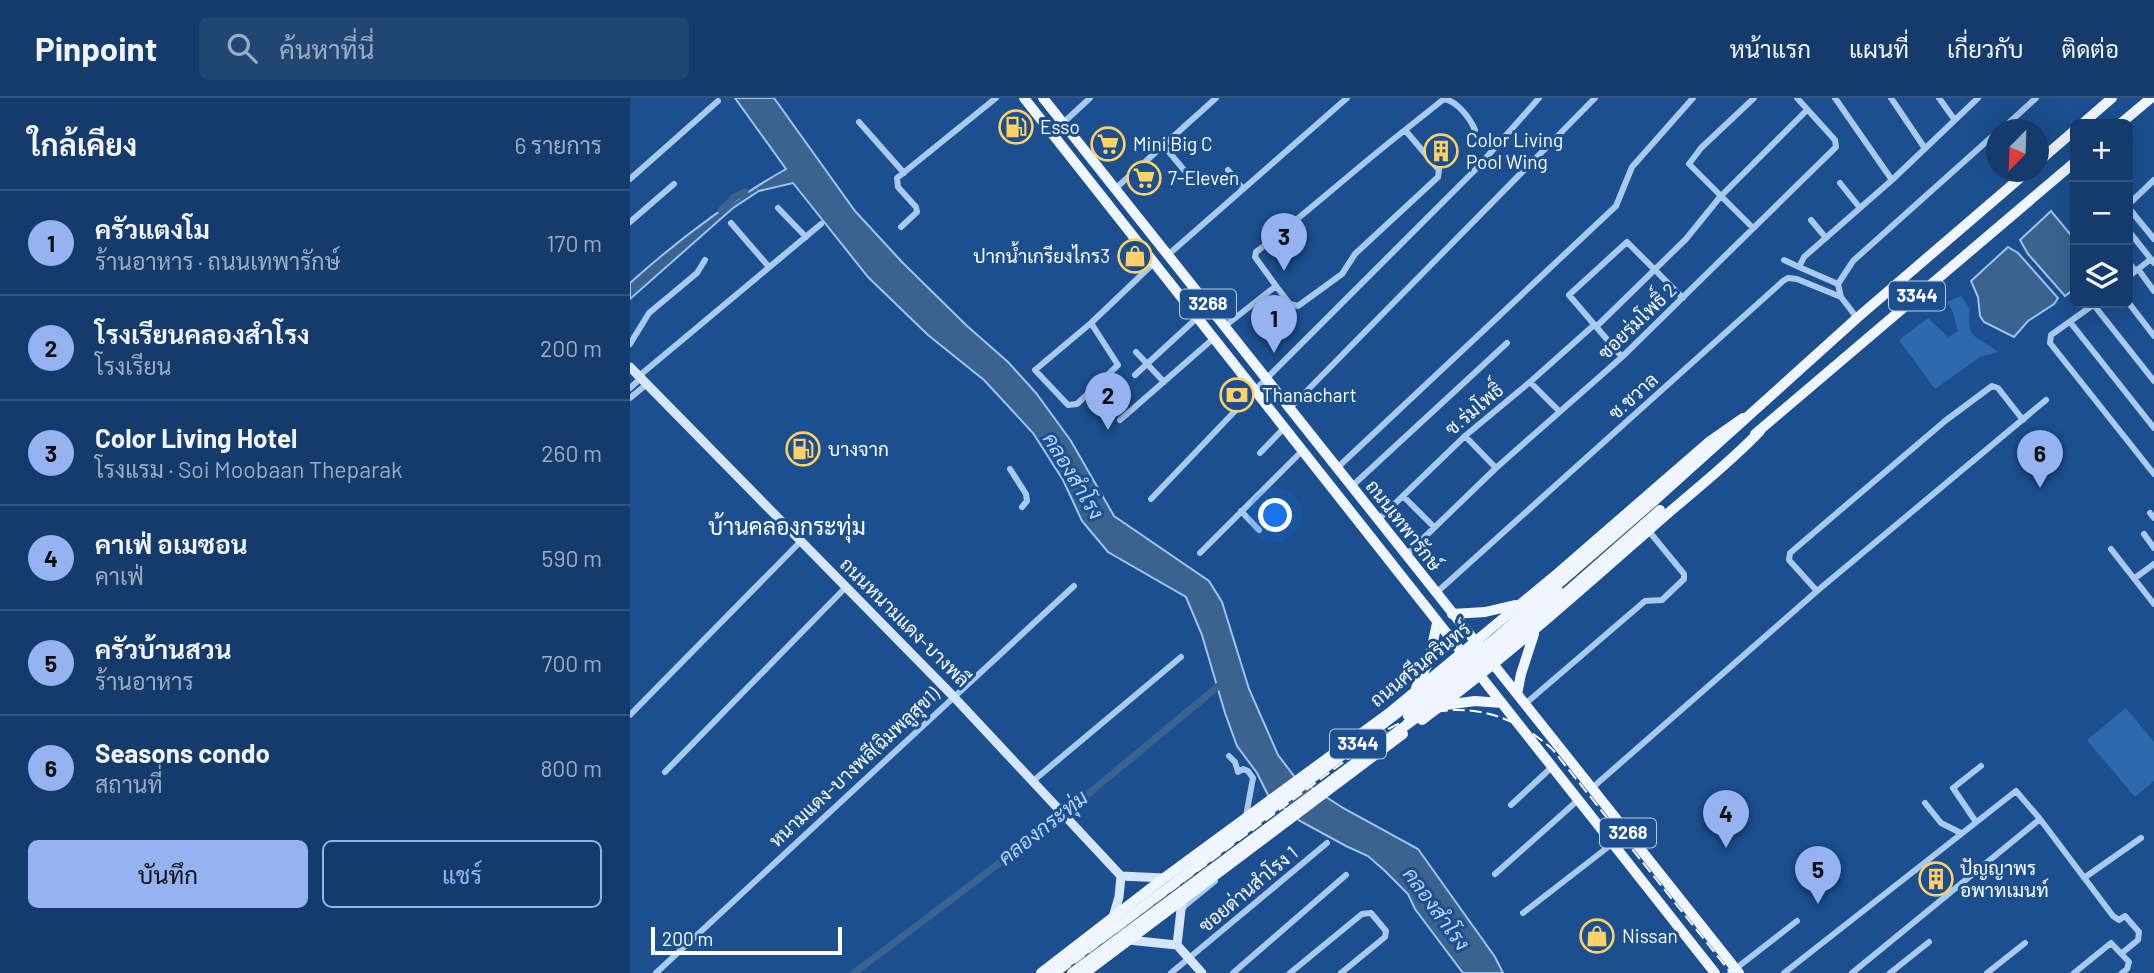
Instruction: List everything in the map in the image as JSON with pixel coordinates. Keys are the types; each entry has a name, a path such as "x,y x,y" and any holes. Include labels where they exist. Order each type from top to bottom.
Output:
{"main road":[{"name":"ถนนเทพารักษ์","path":"1024,98 1715,973"},
{"name":"ถนนเทพารักษ์","path":"1043,98 1735,972"},
{"path":"2088,119 2112,98"},
{"path":"2126,119 2151,98"},
{"path":"2049,153 2070,134"},
{"name":"ถนนศรีนครินทร์","path":"1052,973 1496,638 1657,506 1760,431 2070,166"},
{"name":"ถนนศรีนครินทร์","path":"1072,973 1428,709 1502,649 1657,506 1744,418 2015,182"},
{"name":"ถนนหนามแดง-บางพลี","path":"630,367 953,696 1121,876"},
{"name":"ถนนศรีนครินทร์","path":"1041,973 1160,878 1193,858 1389,713 1558,573 1710,441 1744,418"},
{"name":"ถนนศรีนครินทร์","path":"1085,973 1128,940 1182,905 1212,877 1494,665 1735,458 1760,431"},
{"path":"1558,573 1555,581 1559,592 1568,596 1577,594"},
{"path":"1408,716 1559,592"},
{"path":"1452,614 1485,612 1523,602"},
{"path":"1413,693 1429,661 1437,623"},
{"path":"1517,694 1535,631"},
{"path":"1440,707 1457,702 1502,703"},
{"path":"1389,713 1398,709 1408,716 1410,723 1404,733"},
{"path":"1112,919 1119,897 1121,876 1160,878"},
{"path":"1177,945 1182,905"},
{"path":"1128,940 1177,945 1202,973"}],"street":[{"path":"901,227 917,212 916,207 896,183 904,173 996,98"},
{"path":"1063,123 1090,98"},
{"path":"1116,188 1216,98"},
{"path":"1169,254 1347,98"},
{"path":"1151,499 1266,378 1476,169 1539,98"},
{"path":"1290,408 1595,98"},
{"path":"1337,468 1616,206 1632,167 1693,98"},
{"path":"1753,228 1690,166 1690,162 1754,98"},
{"name":"ซอยร่มโพธิ์ 2","path":"1406,555 1496,468 1622,357 1837,144 1797,98"},
{"path":"1835,98 1892,180"},
{"path":"1891,98 1924,147"},
{"path":"1939,98 1954,119"},
{"path":"1799,267 1804,257 1892,180 1978,98"},
{"path":"2013,119 2036,98"},
{"path":"1405,130 1439,170 1438,177 1355,254 1342,274 1298,306 1290,304 1255,257 1256,252 1405,130 1444,99 1450,100 1469,119 1475,130"},
{"path":"630,179 718,101"},
{"name":"ซ.ร่มโพธิ์","path":"1378,520 1465,436 1595,326 1655,269 1691,233 1720,197 1807,110"},
{"path":"859,122 904,173"},
{"path":"1857,318 1841,297 1838,284 1853,261 1986,143"},
{"path":"1164,146 1184,170"},
{"path":"1228,170 1244,188"},
{"path":"2133,202 2149,189 2154,180"},
{"path":"1840,183 1860,208"},
{"path":"630,222 674,184"},
{"path":"778,208 806,237"},
{"path":"2133,212 2154,239"},
{"path":"1811,220 1826,238"},
{"path":"731,223 769,267"},
{"path":"630,388 821,224"},
{"path":"2133,236 2152,261 2133,273"},
{"path":"1622,357 1568,296 1623,245 1629,243 1683,298"},
{"path":"630,344 649,313 697,273 705,260"},
{"path":"1784,260 1838,284"},
{"path":"1091,323 1118,365 1077,404 1071,406 1062,401 1034,370 1091,323 1155,262"},
{"path":"2133,267 2154,290"},
{"name":"ซ.ชวาล","path":"1436,593 1783,281 1788,278 1797,279 1841,297"},
{"path":"1225,326 1276,286"},
{"path":"2089,308 2051,335 2050,343 2154,474"},
{"path":"2098,308 2154,380"},
{"path":"2133,308 2154,336"},
{"path":"1135,375 1198,317"},
{"path":"2070,322 2154,428"},
{"path":"1120,420 1214,338"},
{"path":"1351,486 1507,343"},
{"path":"1136,352 1164,382"},
{"path":"630,398 642,379"},
{"path":"1530,382 1559,411"},
{"path":"1817,592 1789,560 1790,553 1937,427 1992,386 1998,388 2023,419"},
{"path":"1591,788 1817,592 2046,400"},
{"path":"1260,453 1284,428"},
{"path":"1465,436 1496,468"},
{"path":"1200,553 1303,450"},
{"path":"1010,469 1026,494 1027,502 1022,508"},
{"path":"1403,496 1434,527"},
{"path":"1241,511 1259,530"},
{"path":"1525,704 1645,601 1662,600 1684,579 1684,574 1648,530"},
{"path":"2144,534 2154,548"},
{"path":"630,715 801,541"},
{"path":"2111,549 2154,604"},
{"path":"2135,579 2154,564"},
{"name":"หนามแดง-บางพลี(ฉิมพลูสุข1)","path":"656,973 1074,586"},
{"path":"665,772 846,587"},
{"path":"1034,781 1181,657"},
{"path":"1160,878 1248,815 1253,778 1243,769 1238,772 1235,762 1229,756"},
{"path":"1976,821 1953,788 1981,766"},
{"path":"1511,805 1552,767"},
{"path":"1784,973 2016,791 2113,916 2119,920 2125,916 2139,932 2138,940 2122,953"},
{"path":"1495,874 1577,801"},
{"path":"1925,803 1943,825 1961,834"},
{"path":"1852,973 2040,819"},
{"path":"1182,905 1271,837"},
{"path":"2084,878 2141,838"},
{"name":"ซอยด่านสำโรง 1","path":"1171,973 1327,843"},
{"path":"1523,913 1612,844"},
{"path":"1233,973 1346,875"},
{"path":"1290,973 1362,914 1371,913 1386,931 1385,937 1341,973"},
{"path":"1735,972 1797,921"},
{"path":"1890,973 1929,942"},
{"path":"1987,973 2025,943"},
{"path":"2074,973 2109,943 2114,944 2129,965 2122,973"}],"shaded area":[{"path":"1961,296 1970,309 1971,332 1998,352 1980,357 1935,389 1899,340 1928,318 1948,337 1958,331 1947,302"},
{"path":"2126,708 2154,742 2154,781 2135,797 2087,740"}],"water":[{"name":"คลองสำโรง","path":"735,98 774,98 855,211 902,262 1008,362 1036,393 1071,441 1114,516 1209,581 1222,602 1249,689 1278,755 1294,776 1343,808 1418,849 1495,957 1503,973 1463,973 1415,909 1408,894 1385,871 1368,856 1300,821 1268,795 1257,773 1237,746 1202,635 1186,597 1108,552 1082,521 1063,480 1033,433 984,380 928,335 868,277 793,183 759,191 733,208 630,299 630,283 667,251 724,208 786,169"},
{"path":"2051,211 2070,234 2070,292 2065,296 2028,254 2020,240"},
{"path":"2008,247 2018,253 2058,298 2054,304 2028,321 2014,337 1984,322 1971,281"}],"waterway":[{"path":"721,210 745,192"},
{"name":"คลองกระทุ่ม","path":"854,973 1058,819 1222,683"}],"railway":[{"path":"1061,973 1385,731 1407,720 1451,710 1494,715 1515,723 1553,750 1731,973"}],"place":[{"name":"Esso","path":"1016,127"},
{"name":"Mini Big C","path":"1108,144"},
{"name":"Color Living Pool Wing","path":"1441,151"},
{"name":"7-Eleven","path":"1144,178"},
{"name":"ปากน้ำเกรียงไกร3","path":"1135,256"},
{"name":"Color Living Hotel","path":"1284,271"},
{"name":"ครัวแตงโม","path":"1274,353"},
{"name":"Thanachart","path":"1237,395"},
{"name":"โรงเรียนคลองสำโรง","path":"1108,430"},
{"name":"บางจาก","path":"803,449"},
{"name":"Seasons condo","path":"2040,488"},
{"name":"คาเฟ่ อเมซอน","path":"1726,848"},
{"name":"ปัญญาพร อพาทเมนท์","path":"1936,879"},
{"name":"ครัวบ้านสวน","path":"1818,904"},
{"name":"Nissan","path":"1597,936"}],"district":[{"name":"บ้านคลองกระทุ่ม","path":"787,527"}]}
